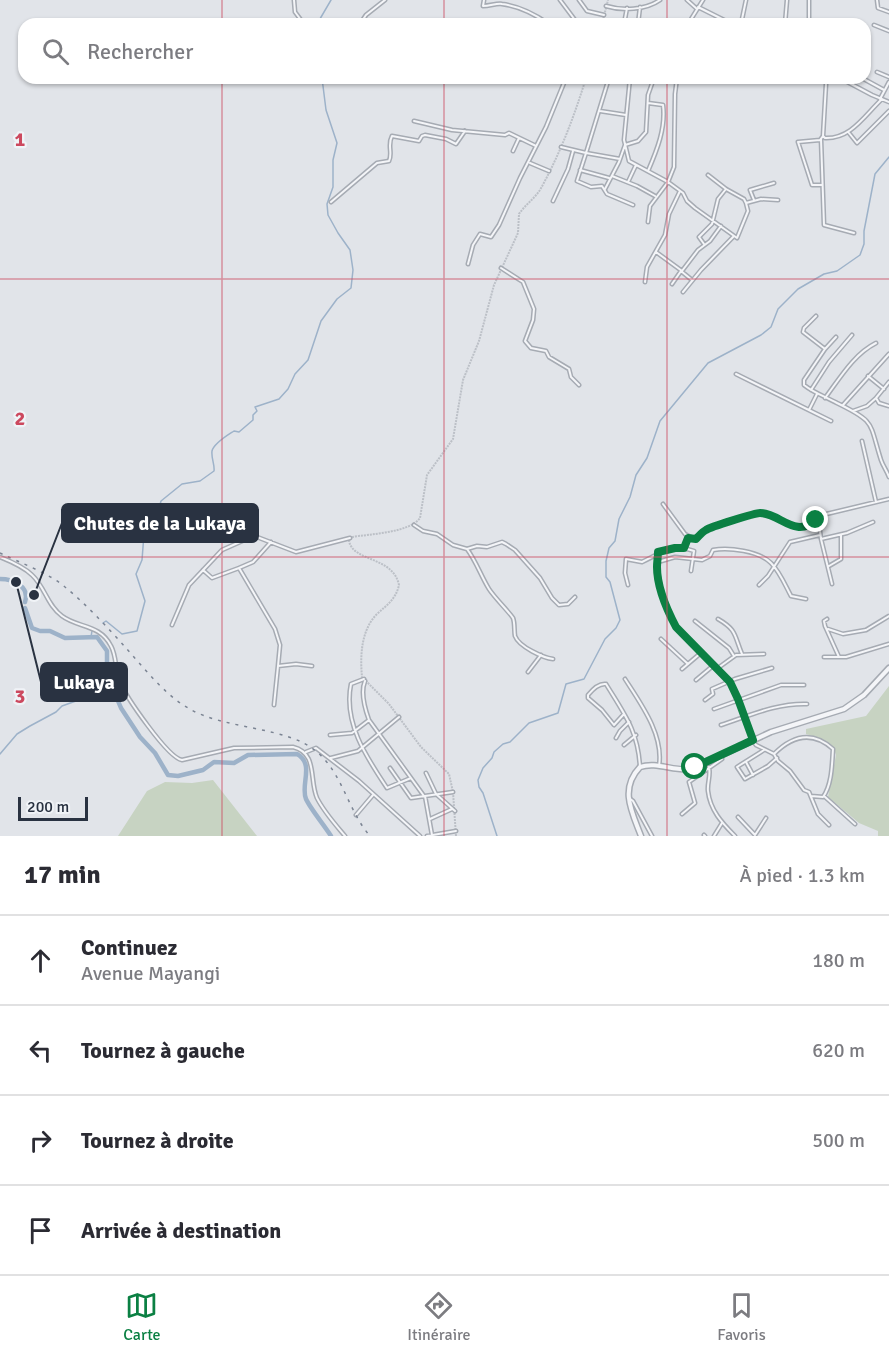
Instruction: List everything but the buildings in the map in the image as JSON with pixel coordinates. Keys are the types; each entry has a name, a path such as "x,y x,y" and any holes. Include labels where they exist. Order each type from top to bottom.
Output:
{"street":[{"path":"294,0 295,12 300,18"},
{"path":"364,18 385,0"},
{"path":"484,0 483,6 494,6 501,3 529,12 539,18"},
{"path":"560,0 574,18"},
{"path":"579,0 587,11 604,15"},
{"path":"606,6 627,8 649,6 660,0"},
{"path":"687,0 719,18"},
{"path":"692,18 703,0"},
{"path":"742,18 746,0"},
{"path":"786,18 787,0"},
{"path":"809,0 809,18"},
{"path":"877,0 878,8 889,12"},
{"path":"639,18 640,7"},
{"path":"625,18 627,8"},
{"path":"874,25 889,31"},
{"path":"877,72 889,77"},
{"path":"822,185 811,184 798,145 800,142 832,138 849,132 881,99 889,82"},
{"path":"871,83 884,90"},
{"path":"468,264 473,245 480,234 491,237 499,225 548,124 564,84"},
{"path":"607,84 578,182 591,187 602,186 607,194 633,205"},
{"path":"605,190 625,145 630,84"},
{"path":"625,145 638,141 645,134 652,84"},
{"path":"648,222 649,210 668,182 675,161 676,84"},
{"path":"826,84 822,138 824,225 854,233"},
{"path":"853,84 889,102"},
{"path":"648,103 663,105 664,114 659,141 648,172"},
{"path":"600,111 627,115"},
{"path":"849,132 857,143 889,111"},
{"path":"414,121 452,130 505,135 509,133 536,146"},
{"path":"331,202 377,163 388,161 391,157 389,143 392,136 419,141 425,135 446,139 456,144 465,131"},
{"path":"513,151 519,138"},
{"path":"625,145 628,159 668,182 680,191 690,204 738,238 747,217 746,202 708,175"},
{"path":"561,147 620,159"},
{"path":"553,201 568,169 573,151"},
{"path":"529,163 549,171"},
{"path":"628,182 636,165"},
{"path":"580,170 628,182 656,197"},
{"path":"754,200 750,190 774,183"},
{"path":"704,244 699,237 713,221 718,196 726,189"},
{"path":"645,282 647,267 665,235 669,214 680,191"},
{"path":"746,202 778,200"},
{"path":"705,215 715,210"},
{"path":"672,284 721,226"},
{"path":"683,292 734,236"},
{"path":"655,251 692,280"},
{"path":"501,268 523,282 534,309 533,321 525,341 531,348 546,351 549,357 569,369 571,377 579,385"},
{"path":"816,316 803,332 825,349"},
{"path":"811,390 828,362 852,336"},
{"path":"836,338 825,349 804,380 805,386 866,419 871,426 889,477"},
{"path":"825,398 855,360 876,343"},
{"path":"843,406 889,354"},
{"path":"736,374 831,421"},
{"path":"868,376 884,389"},
{"path":"853,411 867,406 889,382"},
{"path":"809,410 817,394"},
{"path":"876,398 879,403 889,406"},
{"path":"862,441 876,502"},
{"path":"663,504 688,538 696,539 708,528 749,515 761,513 770,515 794,527 810,525 819,515 825,513 889,499"},
{"path":"818,518 832,584"},
{"path":"821,539 841,535 873,522"},
{"path":"414,525 423,531 437,534 453,545 467,549 477,546 487,548 502,542 506,543 540,577 552,598 559,605 568,604 575,597"},
{"path":"759,585 767,577 790,542 820,535"},
{"path":"829,566 841,559 841,535"},
{"path":"172,625 189,585 222,550 249,538 258,537 296,552 350,538"},
{"path":"684,548 688,538"},
{"path":"203,570 212,578 239,568 253,562 271,542"},
{"path":"628,585 626,559 642,562 658,552 675,548 694,550 691,571"},
{"path":"658,562 675,557 705,559 713,550 728,548 763,558 773,566 791,596 806,599"},
{"path":"467,549 489,589 513,618 515,635 526,647 547,660 553,659"},
{"path":"658,552 660,585 676,627 730,682 754,744 774,754 804,790 809,792 818,814 829,825"},
{"path":"0,557 31,574 50,604 64,618 99,631 104,636 112,647 118,679 126,693 153,734 176,759 182,760 237,748 294,747 305,752 310,760 316,796 345,836"},
{"path":"239,568 275,629 280,642 274,705"},
{"path":"828,629 843,634 867,630 889,616"},
{"path":"718,618 731,627 737,636 742,655"},
{"path":"826,619 824,621 838,657"},
{"path":"694,621 730,649 734,656"},
{"path":"661,639 688,664"},
{"path":"825,657 846,657 889,644"},
{"path":"682,669 702,652"},
{"path":"717,668 734,656 764,654"},
{"path":"528,672 541,655"},
{"path":"278,666 296,664 312,666"},
{"path":"696,680 714,665"},
{"path":"705,700 713,694 712,689 772,668"},
{"path":"640,767 647,765 687,770 781,728 844,709 864,695 889,668"},
{"path":"625,679 659,741 661,755 658,766"},
{"path":"411,778 387,788 361,748 350,709 350,685 364,680 365,709 369,720 379,734 411,778 424,796 432,835"},
{"path":"624,714 614,725 588,698 588,695 592,690 605,684 624,714 629,722 636,735 640,767 631,783 629,798 630,812 641,836"},
{"path":"714,709 782,685 804,685"},
{"path":"721,725 762,710 807,704"},
{"path":"330,759 357,751 399,717"},
{"path":"330,735 355,731 369,720"},
{"path":"616,738 629,722"},
{"path":"624,745 636,735"},
{"path":"774,754 786,742 804,736 829,745 833,749 831,775 824,796"},
{"path":"305,752 316,748 359,781 420,836"},
{"path":"764,750 737,767 745,779 777,758"},
{"path":"682,814 695,803 689,782 722,759 720,756"},
{"path":"746,762 753,775"},
{"path":"709,767 709,797 722,823 735,836"},
{"path":"390,768 411,798 453,792"},
{"path":"426,773 436,794 454,810 429,820"},
{"path":"356,815 374,795"},
{"path":"811,796 824,796 855,824"},
{"path":"629,798 633,801 652,836"},
{"path":"738,817 755,836 766,818"},
{"path":"714,836 722,823"},
{"path":"428,836 456,831"}],"green space":[{"path":"889,686 889,836 878,836 878,831 859,823 828,797 836,755 828,743 806,734 806,729 866,716"},
{"path":"213,780 257,836 118,836 147,791 165,782 192,783"}],"waterway":[{"path":"320,18 331,0"},
{"path":"103,623 106,621 122,634 137,631 145,601 136,574 142,560 144,534 161,532 164,529 158,512 161,501 182,484 200,481 214,471 212,451 215,445 234,431 239,432 253,420 253,415 257,411 255,407 279,399 288,389 295,374 308,360 321,321 337,299 351,288 353,270 350,250 328,215 327,204 333,187 333,160 337,143 326,110 323,84"},
{"path":"497,836 478,780 494,752 503,744 510,742 529,723 558,713 566,684 584,679 605,639 616,628 620,620 610,582 606,577 606,561 609,548 615,541 619,519 630,497 636,475 647,458 660,421 708,363 761,335 771,327 778,309 798,289 824,274 837,271 860,255 864,244 864,231 875,174 889,157"},
{"path":"0,579 19,584 25,592 25,602"},
{"path":"25,608 32,628 50,631 65,638 97,637 107,651 113,689 121,708 140,737 155,753 168,775 178,776 203,770 214,762 234,763 248,755 297,754 305,763 306,799 331,836"},
{"path":"91,637 92,631"},
{"path":"0,754 17,734 56,712 62,706 87,697 97,681 103,680 113,689"}],"tunnel":[{"path":"604,18 608,0"},
{"path":"456,836 453,792 449,774 421,747 389,704 362,677 361,661 365,635 372,620 388,605 399,585 389,569 358,553 349,541 352,537 398,530 415,523 420,518 427,475 453,439 463,380 479,341 494,285 518,233 519,214 538,193 554,163 584,84"}],"railway":[{"path":"0,553 43,573 65,587 97,616 163,688 188,708 219,720 290,737 317,752 333,771 362,826 370,836"}],"place":[{"name":"Lukaya","path":"16,582"},
{"name":"Chutes de la Lukaya","path":"34,595"}],"route":[{"path":"695,767 753,740 730,682 676,627 671,618 660,585 657,567 658,552 684,548 688,538 696,539 708,528 749,515 761,513 770,515 794,527 810,525 816,520"}]}
